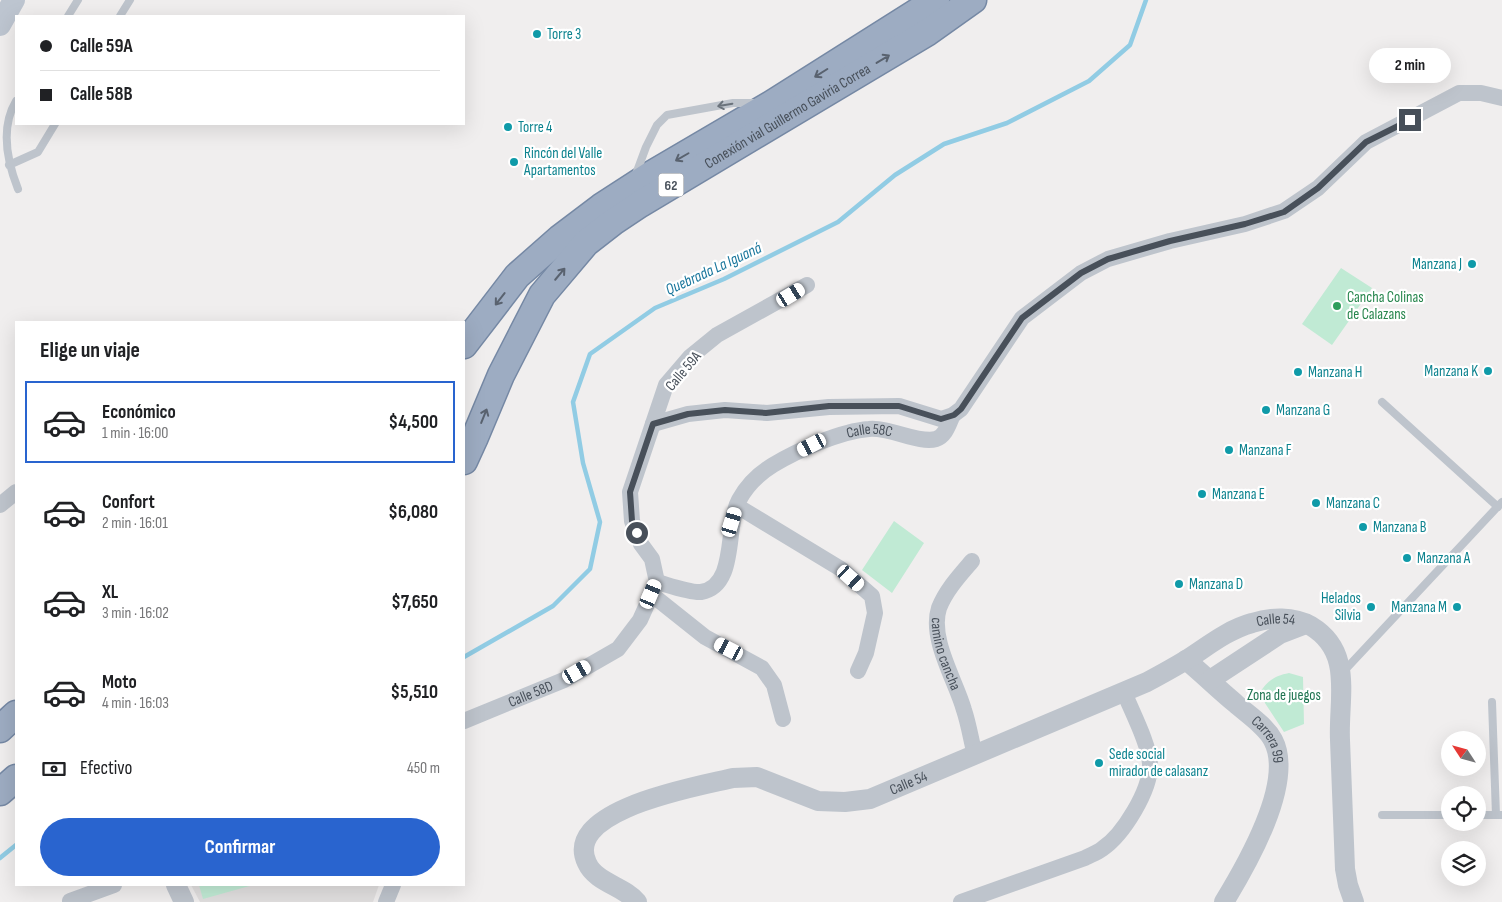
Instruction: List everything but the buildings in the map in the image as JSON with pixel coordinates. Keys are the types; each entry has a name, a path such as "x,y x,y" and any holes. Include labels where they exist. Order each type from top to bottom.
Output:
{"highway":[{"name":"Conexión vial Guillermo Gaviria Correa","path":"465,344 517,276 560,238 630,187 774,103 936,0"},
{"name":"Conexión vial Guillermo Gaviria Correa","path":"465,458 476,437 501,375 542,295 586,243 640,204 928,32 973,0"},
{"path":"0,720 15,713"},
{"path":"0,729 15,714"},
{"path":"0,792 15,779"},
{"path":"0,805 15,793"}],"main road":[{"path":"0,25 14,0"}],"street":[{"name":"Calle 58C","path":"654,588 698,592 716,586 724,573 732,522 738,500 755,478 773,465 812,445 870,429 892,431 928,441 939,438 944,434 954,415 961,409 1022,318 1081,273 1108,259 1170,241 1245,224 1284,212 1318,188 1366,142 1458,93 1481,93 1502,98"},
{"name":"Calle 59A","path":"654,588 652,559 641,544 632,521 630,492 666,385 690,357 717,335 807,285"},
{"path":"653,424 688,414 725,410 766,413 829,406 899,406 941,419 954,415"},
{"path":"0,505 15,493"},
{"path":"736,506 841,569 872,596 875,613 866,653 858,671"},
{"name":"camino cancha","path":"972,561 945,594 937,619 940,642 964,709 975,755"},
{"path":"654,588 705,637 762,668 774,686 784,719"},
{"name":"Calle 58D","path":"465,721 564,680 618,649 640,620 654,588"},
{"name":"Calle 54","path":"637,902 628,893 591,870 584,854 585,845 592,830 601,822 645,800 733,778 757,777 818,801 834,802 870,799 1147,682 1186,660 1228,632 1252,622 1266,619 1292,619 1306,624 1330,641 1336,652 1341,673 1339,732 1345,868 1354,902"},
{"name":"Calle 54","path":"1210,680 1280,634 1306,624"},
{"name":"Carrera 99","path":"1186,660 1267,731 1277,749 1279,761 1274,794 1264,825 1224,902"},
{"path":"961,902 1085,858 1102,849 1115,838 1138,802 1147,781 1150,765 1147,750 1124,692"},
{"path":"70,901 111,886"},
{"path":"176,886 184,902"},
{"path":"386,902 393,886"}],"lane":[{"path":"69,15 78,0"},
{"path":"121,15 130,0"},
{"path":"15,103 10,113 6,131 9,165 18,189"},
{"path":"630,187 656,125 667,116 733,103 774,103"},
{"path":"9,165 38,152 54,125"},
{"path":"1341,673 1500,504 1382,402"},
{"path":"1486,815 1499,815 1492,702"},
{"path":"1382,815 1441,815"}],"shaded area":[{"path":"192,886 379,886 373,902 200,902"}],"green space":[{"name":"Cancha Colinas de Calazans","path":"1341,268 1372,288 1332,345 1302,324"},
{"path":"894,521 924,543 892,593 862,570"},
{"name":"Zona de juegos","path":"1289,673 1303,677 1304,724 1284,732 1259,694 1271,680"},
{"path":"199,886 249,886 203,899"}],"waterway":[{"name":"Quebrada La Iguaná","path":"465,656 553,606 590,569 600,522 583,463 573,402 590,354 655,308 724,279 838,222 895,175 944,144 1007,123 1089,81 1130,45 1146,0"},
{"name":"Quebrada La Iguaná","path":"0,858 15,846"}],"place":[{"name":"Torre 3","path":"537,34"},
{"name":"Torre 4","path":"508,127"},
{"name":"Rincón del Valle Apartamentos","path":"514,162"},
{"name":"Manzana J","path":"1472,264"},
{"name":"Cancha Colinas de Calazans","path":"1337,306"},
{"name":"Manzana K","path":"1488,371"},
{"name":"Manzana H","path":"1298,372"},
{"name":"Manzana G","path":"1266,410"},
{"name":"Manzana F","path":"1229,450"},
{"name":"Manzana E","path":"1202,494"},
{"name":"Manzana C","path":"1316,503"},
{"name":"Manzana B","path":"1363,527"},
{"name":"Manzana A","path":"1407,558"},
{"name":"Manzana D","path":"1179,584"},
{"name":"Helados Silvia","path":"1371,607"},
{"name":"Manzana M","path":"1457,607"},
{"name":"Sede social mirador de calasanz","path":"1099,763"}],"route":[{"path":"637,533 632,521 630,492 653,424 688,414 725,410 766,413 829,406 899,406 941,419 954,415 961,409 1022,318 1081,273 1108,259 1170,241 1245,224 1284,212 1318,188 1366,142 1410,120"}]}
